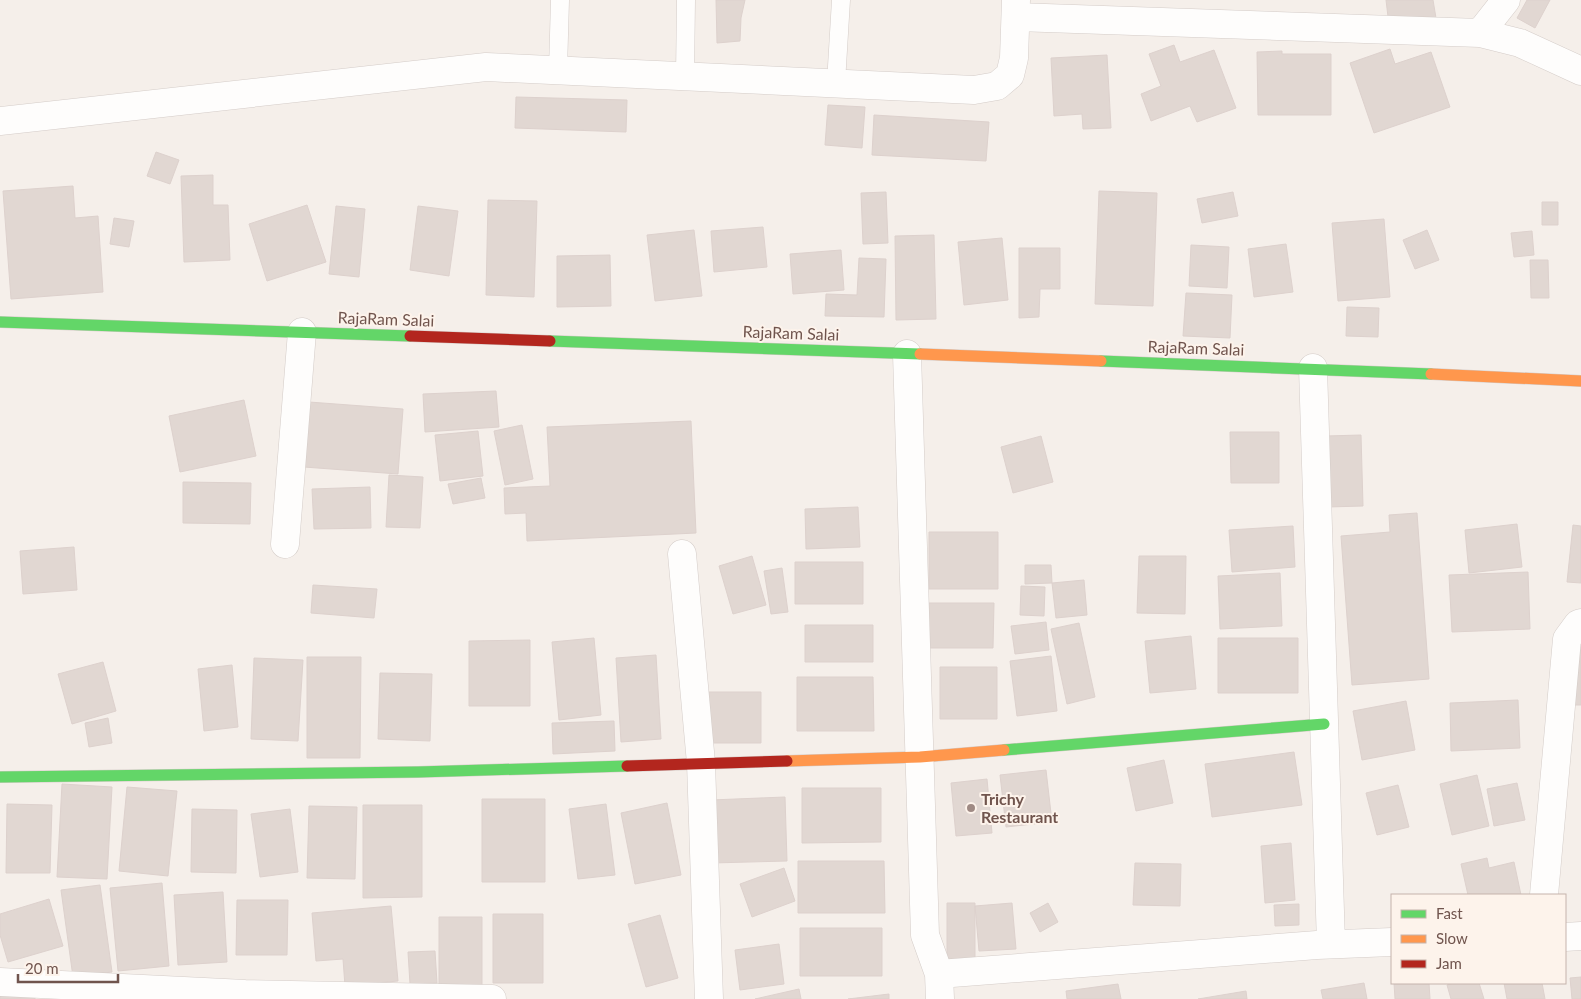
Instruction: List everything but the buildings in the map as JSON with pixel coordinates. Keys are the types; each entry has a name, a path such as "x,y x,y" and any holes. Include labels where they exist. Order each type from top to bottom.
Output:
{"street":[{"path":"1480,33 1506,0"},
{"path":"0,121 486,66 974,90 998,86 1010,75 1014,58 1016,9 1480,33 1520,43 1581,71"},
{"name":"RajaRam Salai","path":"0,322 1313,368 1581,381"},
{"path":"285,544 302,332"},
{"path":"908,354 925,935 940,987 1331,944 1391,942"},
{"path":"1313,368 1331,944"},
{"path":"682,554 701,763 709,999"},
{"path":"1544,894 1570,717 1567,638 1578,624 1581,623"},
{"path":"0,777 418,772 920,757 1324,724"},
{"path":"1566,936 1581,936"},
{"path":"0,982 246,994 492,999"}],"lane":[{"path":"558,70 560,0"},
{"path":"685,76 686,0"},
{"path":"836,83 841,0"}],"traffic: fast":[{"path":"0,322 410,336"},
{"path":"550,341 920,354"},
{"path":"1101,361 1431,374"},
{"path":"1004,750 1324,724"},
{"path":"0,777 418,772 627,766"}],"traffic: slow":[{"path":"920,354 1101,361"},
{"path":"1431,374 1581,381"},
{"path":"787,761 920,757 1004,750"}],"traffic: jam":[{"path":"410,336 550,341"},
{"path":"627,766 787,761"}],"place":[{"name":"Trichy Restaurant","path":"971,808"}]}
